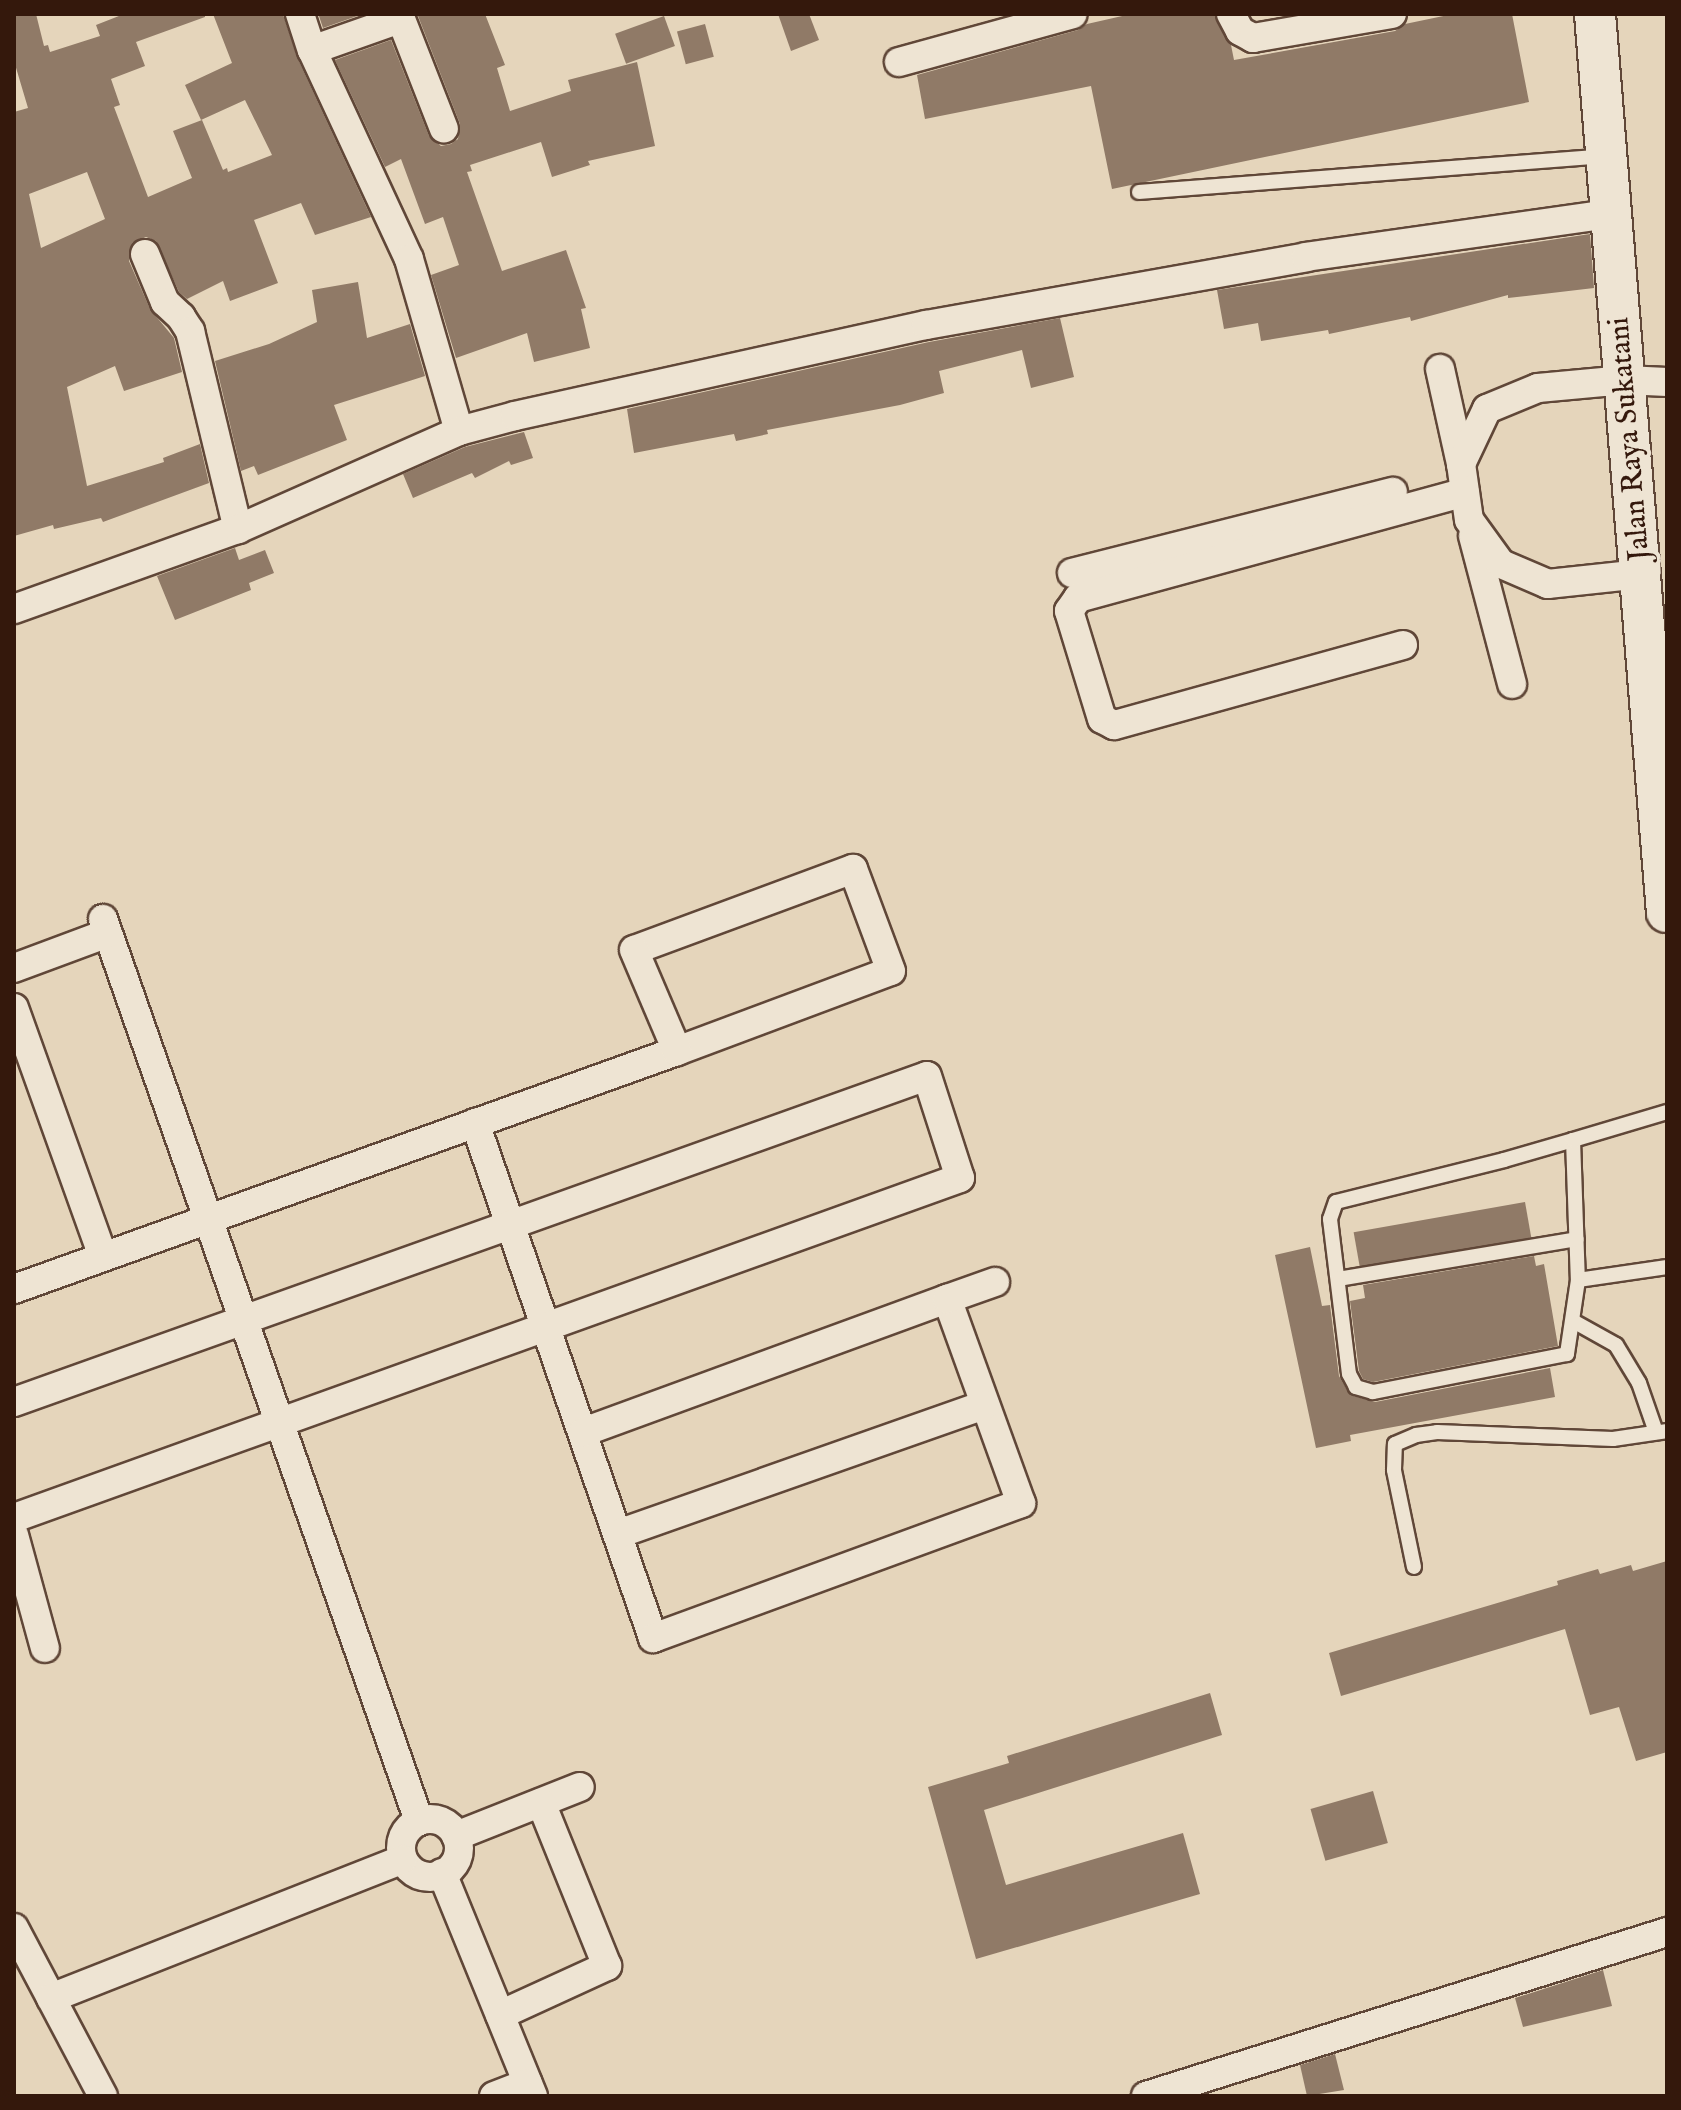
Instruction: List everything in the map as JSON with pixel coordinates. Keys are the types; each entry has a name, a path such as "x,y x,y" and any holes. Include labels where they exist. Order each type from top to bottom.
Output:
{"main road":[{"name":"Jalan Raya Sukatani","path":"1595,14 1667,912"}],"street":[{"path":"300,14 312,50 409,259 459,431"},
{"path":"899,62 1073,14"},
{"path":"1231,14 1240,31 1253,38 1392,14"},
{"path":"312,50 400,17 444,129"},
{"path":"14,609 238,529 459,431 926,325 1306,257 1610,214"},
{"path":"145,254 165,302 190,331 238,529"},
{"path":"1440,369 1469,520 1512,684"},
{"path":"1462,477 1487,409 1538,388 1625,380 1667,382"},
{"path":"1072,573 1462,477"},
{"path":"1403,645 1114,725 1102,719 1069,611 1078,598 1462,477"},
{"path":"1469,520 1501,564 1548,584 1641,574"},
{"path":"14,1289 677,1051 891,971 853,869 634,950 677,1051"},
{"path":"14,968 106,926 419,1821"},
{"path":"14,1008 103,1256"},
{"path":"14,1402 927,1076 960,1178 14,1518"},
{"path":"475,1123 508,1226 546,1326 653,1638 1021,1503 947,1299"},
{"path":"583,1432 995,1282"},
{"path":"618,1534 985,1405"},
{"path":"14,1535 45,1648"},
{"path":"456,1836 580,1787"},
{"path":"500,2015 607,1966 541,1803"},
{"path":"435,1819 445,1823 456,1836 458,1853 454,1863 442,1873 424,1876 413,1872 403,1859 401,1842 405,1832 419,1821 435,1819"},
{"path":"51,1998 403,1859"},
{"path":"442,1873 530,2089 494,2096"},
{"path":"14,1928 103,2096"},
{"path":"1146,2096 1667,1932"}],"lane":[{"path":"1139,192 1608,156"},
{"path":"1573,1140 1578,1280 1570,1350 1562,1357 1367,1392 1350,1380 1330,1219 1336,1202 1667,1112"},
{"path":"1338,1279 1577,1239"},
{"path":"1578,1280 1667,1267"},
{"path":"1414,1567 1394,1470 1395,1444 1416,1435 1437,1432 1613,1439 1661,1432 1639,1383 1616,1345 1573,1321"}],"building":[{"path":"14,14 36,14 44,46 48,45 50,52 100,36 96,25 124,14 205,14 205,17 136,42 145,66 111,79 120,105 114,107 148,197 192,178 173,131 202,120 223,170 227,168 228,172 272,155 245,100 201,120 185,85 232,63 213,14 283,14 297,57 371,217 315,235 301,203 254,220 278,283 230,301 223,281 187,299 179,292 156,241 146,237 132,243 129,261 150,309 174,338 182,372 124,391 115,366 67,387 87,486 164,462 163,458 200,444 209,483 103,522 101,518 54,529 53,525 14,536 14,112 28,108 14,61","holes":["87,172 105,219 41,248 29,194"]},
{"path":"485,14 505,65 497,68 510,111 571,91 568,80 637,62 655,146 588,161 590,165 552,177 541,142 470,165 472,171 467,172 502,271 566,250 586,308 581,309 590,348 534,362 527,333 456,358 431,275 459,265 443,217 425,224 401,159 385,167 335,60 391,40 429,136 441,146 451,144 458,139 460,124 418,16"},
{"path":"778,14 809,14 819,40 791,51"},
{"path":"1131,14 1214,14 1231,45 1234,60 1395,31 1405,24 1453,14 1512,14 1529,102 1112,189 1091,86 925,119 917,75 1078,30 1087,24"},
{"path":"360,15 323,28 319,16"},
{"path":"664,16 675,46 626,64 615,34"},
{"path":"705,24 714,57 686,64 677,32"},
{"path":"1590,234 1594,288 1508,298 1508,295 1411,321 1410,317 1329,334 1328,330 1261,341 1258,323 1224,329 1217,290"},
{"path":"358,282 367,338 410,324 425,376 334,405 347,440 258,475 254,466 241,471 215,361 269,344 317,322 312,290"},
{"path":"1060,318 1074,377 1031,388 1022,350 939,371 944,393 900,405 767,430 768,434 736,441 734,434 634,453 627,409 929,342"},
{"path":"524,432 533,458 511,465 509,461 475,478 472,473 413,498 403,474 465,447"},
{"path":"235,548 239,560 265,550 274,573 249,583 251,590 175,620 157,576"},
{"path":"1525,1202 1531,1237 1360,1268 1354,1232"},
{"path":"1310,1247 1322,1306 1330,1305 1339,1376 1350,1395 1375,1402 1550,1368 1555,1397 1350,1435 1351,1441 1316,1448 1275,1255"},
{"path":"1534,1256 1536,1266 1544,1264 1558,1346 1373,1382 1363,1379 1359,1371 1350,1301 1365,1298 1363,1285"},
{"path":"1667,1561 1667,1752 1636,1761 1619,1707 1590,1715 1565,1629 1341,1696 1329,1653 1558,1585 1557,1581 1598,1569 1600,1574 1631,1565 1633,1571"},
{"path":"1210,1693 1222,1735 984,1810 1006,1885 1183,1833 1200,1894 976,1959 928,1787 1009,1763 1007,1756"},
{"path":"1373,1791 1388,1843 1325,1861 1311,1809"},
{"path":"1603,1970 1612,2006 1523,2027 1515,1998"},
{"path":"1335,2054 1344,2090 1307,2096 1300,2065"}]}
